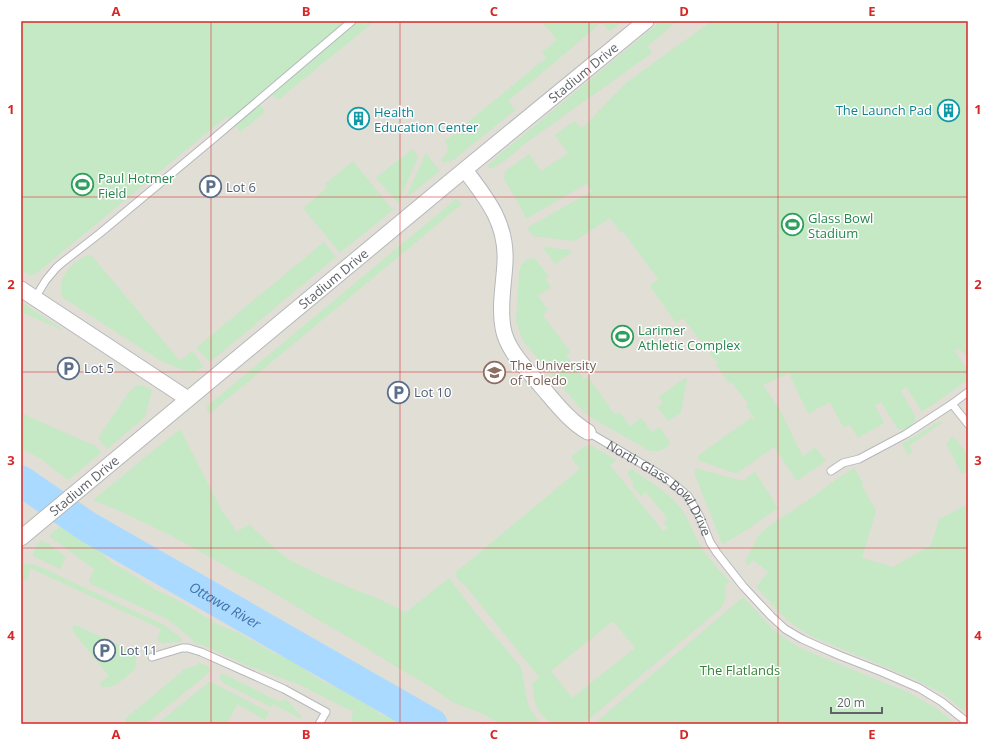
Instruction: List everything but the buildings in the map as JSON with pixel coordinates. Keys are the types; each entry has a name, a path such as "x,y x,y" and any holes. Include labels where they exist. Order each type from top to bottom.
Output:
{"street":[{"name":"Stadium Drive","path":"23,536 646,21"},
{"name":"North Glass Bowl Drive","path":"465,170 491,206 498,221 503,239 505,262 502,294 502,316 503,329 507,342 524,366 562,410 577,425 588,432"},
{"path":"21,289 188,400"}],"lane":[{"path":"34,298 46,280 63,262 207,144 352,21"},
{"path":"831,471 843,462 858,460 899,438 968,392"},
{"path":"952,404 968,424"},
{"name":"North Glass Bowl Drive","path":"588,432 666,478 688,496 700,517 710,542 717,553 743,586 771,616 785,628 802,639 919,688 942,702 968,723"},
{"path":"152,657 182,648 188,648 201,652 284,689 326,712 319,724"}],"shaded area":[{"name":"The University of Toledo","path":"21,21 968,21 968,724 21,724"}],"green space":[{"name":"Paul Hotmer Field","path":"21,21 375,21 278,100 272,94 260,104 265,112 240,132 227,116 38,272 31,276 21,270"},
{"path":"541,21 623,21 611,31 600,23 508,101 515,110 451,162 448,160 444,163 441,159 448,151 445,141 546,58 542,52 557,40"},
{"path":"661,21 677,21 648,46 652,53 523,145 507,159 491,169 487,167 492,161"},
{"name":"Glass Bowl Stadium","path":"712,21 962,21 968,29 968,359 959,348 955,351 968,371 968,380 922,412 906,387 901,391 915,416 912,425 904,430 897,428 881,402 875,405 884,423 858,438 850,425 843,427 830,402 808,414 789,373 763,385 780,410 803,457 815,447 826,461 797,481 774,447 737,473 698,460 699,455 752,417 754,420 755,419 746,406 748,404 732,383 730,384 716,365 718,362 683,318 676,323 650,286 658,279 623,232 620,232 610,218 573,241 533,236 527,228 592,191 586,184 526,219 504,179 505,171 529,154 541,171 568,153 555,135 575,121 582,128 627,82"},
{"path":"412,149 418,157 398,203 376,178"},
{"path":"426,153 440,171 405,199"},
{"path":"353,161 393,210 340,253 303,208 328,187 325,184"},
{"path":"456,199 462,204 209,414 206,407"},
{"path":"324,242 336,257 210,362 196,348"},
{"path":"542,247 570,250 571,253 555,264"},
{"path":"89,255 92,256 180,361 192,351 203,367 196,371 183,370 161,361 62,297 61,283 63,277 71,266"},
{"path":"534,258 549,276 545,279 551,287 538,296 548,310 543,315 570,352 566,355 584,379 588,377 615,415 619,412 630,426 641,418 652,432 659,427 670,442 667,447 659,451 650,451 590,417 581,409 524,342 516,321 519,273 520,267 524,262 528,259"},
{"path":"21,302 62,329 62,330 21,312"},
{"path":"685,378 687,379 681,413 668,421 657,407 663,403 659,397"},
{"path":"137,385 144,386 152,390 145,417 107,449 98,438 129,392"},
{"path":"21,413 93,445 94,444 101,453 68,480 40,458 21,449"},
{"path":"940,421 942,423 910,445 912,452 908,455 902,444"},
{"path":"180,429 221,509 237,532 249,524 274,548 291,561 333,581 381,600 405,613 449,578 478,616 521,667 528,704 541,724 500,724 482,713 452,702 431,687 286,600 170,535 93,500"},
{"path":"953,436 968,455 968,471 962,474 946,444"},
{"path":"590,445 616,460 610,465 663,531 668,528 663,523 668,519 646,492 641,496 632,486 634,484 627,473 631,469 672,498 689,522 699,543 717,568 730,582 725,585 725,599 719,610 583,724 554,724 540,713 536,704 532,684 539,677 464,584 458,580 455,573 580,469 572,459 572,456 585,446","holes":["613,621 635,648 572,698 551,671"]},
{"path":"695,468 742,481 755,472 778,508 723,544 695,475"},
{"path":"854,468 876,511 862,558 893,567 931,545 939,519 968,504 968,714 942,693 912,678 813,637 801,630 787,620 756,587 768,572 753,560 748,565 745,562 757,537 769,526"},
{"path":"61,526 98,550 113,564 154,589 179,601 219,625 241,634 274,653 290,660 322,681 340,689 380,714 389,716 406,724 355,724 352,721 354,711 347,709 302,686 246,665 205,646 194,643 192,639 167,619 91,584 89,581 94,569 49,536"},
{"path":"41,540 66,557 60,569 33,556 34,550"},
{"path":"21,563 36,565 164,625 181,638 182,642 161,643 157,639 161,629 30,568 28,579 22,580"},
{"name":"The Flatlands","path":"743,597 769,625 783,637 800,648 907,692 936,708 956,724 594,724"},
{"path":"75,625 133,652 136,661 135,669 120,682 111,687 101,686 100,683 109,676 75,634 72,628"},
{"path":"200,663 208,666 210,669 205,676 147,723 126,723 125,719 185,669"},
{"path":"222,673 280,702 286,699 302,717 301,719 273,704 271,707 225,684 220,679"},
{"path":"209,682 269,712 265,720 237,704 227,724 157,724"}],"waterway":[{"name":"Ottawa River","path":"21,481 88,527 432,724"}],"place":[{"name":"The Launch Pad","path":"948,110"},
{"name":"Health Education Center","path":"358,119"},
{"name":"Paul Hotmer Field","path":"82,185"},
{"name":"Lot 6","path":"210,187"},
{"name":"Glass Bowl Stadium","path":"792,225"},
{"name":"Larimer Athletic Complex","path":"623,337"},
{"name":"Lot 5","path":"69,368"},
{"name":"The University of Toledo","path":"494,372"},
{"name":"Lot 10","path":"398,392"},
{"name":"Lot 11","path":"104,650"}]}
